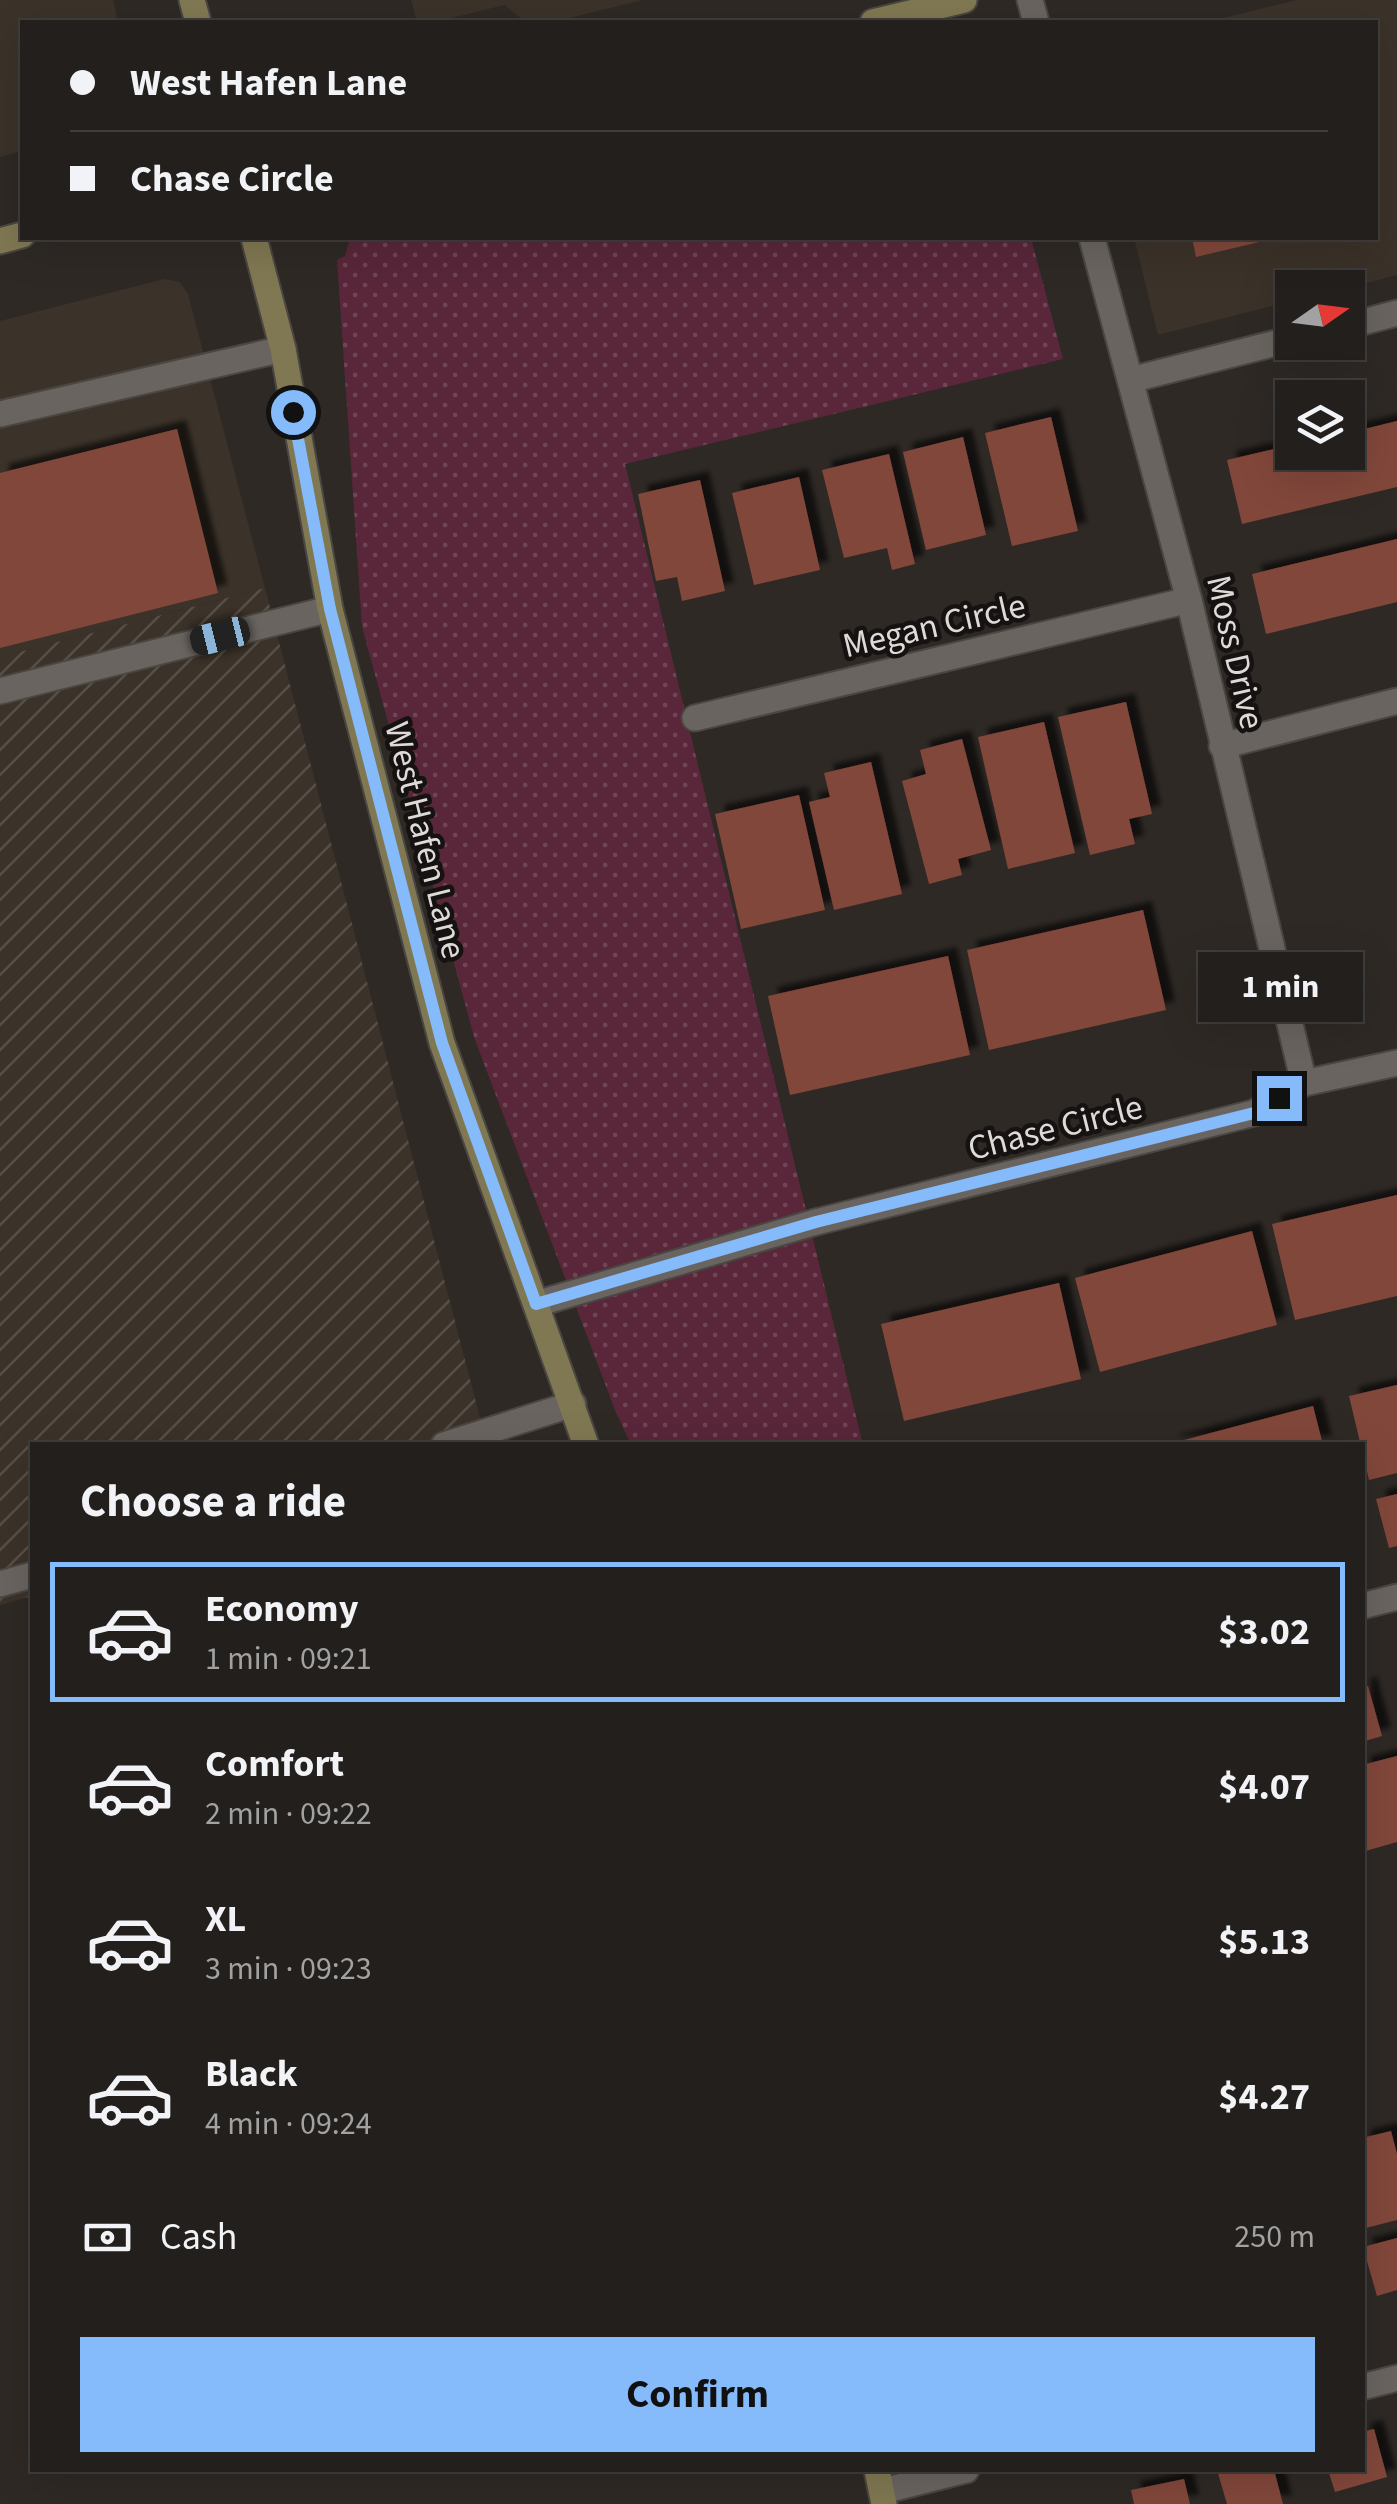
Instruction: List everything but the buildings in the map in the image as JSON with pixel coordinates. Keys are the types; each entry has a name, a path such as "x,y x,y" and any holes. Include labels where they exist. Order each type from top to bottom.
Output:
{"main road":[{"path":"881,20 964,0"},
{"name":"West Hafen Lane","path":"255,240 282,349 330,609 442,1043 585,1442"}],"street":[{"name":"Moss Drive","path":"1093,240 1189,600 1304,1084"},
{"path":"1365,321 1397,313"},
{"path":"1130,380 1275,343"},
{"path":"0,414 282,349"},
{"name":"Megan Circle","path":"695,718 1189,600"},
{"path":"0,692 330,609"},
{"path":"1222,746 1397,701"},
{"name":"Chase Circle","path":"536,1304 816,1222 1254,1113 1304,1084 1397,1063"},
{"path":"453,1442 573,1404"},
{"path":"0,1584 30,1576"},
{"path":"1365,1605 1397,1597"},
{"path":"1365,2386 1397,2378"},
{"path":"881,2488 957,2472"}],"shaded area":[{"path":"0,0 113,0 118,20 20,20 20,152 0,157"},
{"path":"411,0 643,0 561,20 523,20 505,5 443,20 416,20"},
{"path":"1297,0 1397,0 1397,275 1365,283 1365,270 1275,270 1275,305 1158,335 1134,240 1378,240 1378,20 1215,20"},
{"path":"349,240 1032,240 1063,359 625,464 862,1442 630,1442 615,1410 475,1040 362,627 337,260 345,256"},
{"path":"164,279 180,282 188,294 265,588 0,657 0,321"},
{"path":"265,588 486,1442 30,1442 30,1597 0,1605 0,657"}],"route":[{"path":"293,412 330,609 442,1043 536,1304 816,1222 1254,1113 1279,1098"}]}
